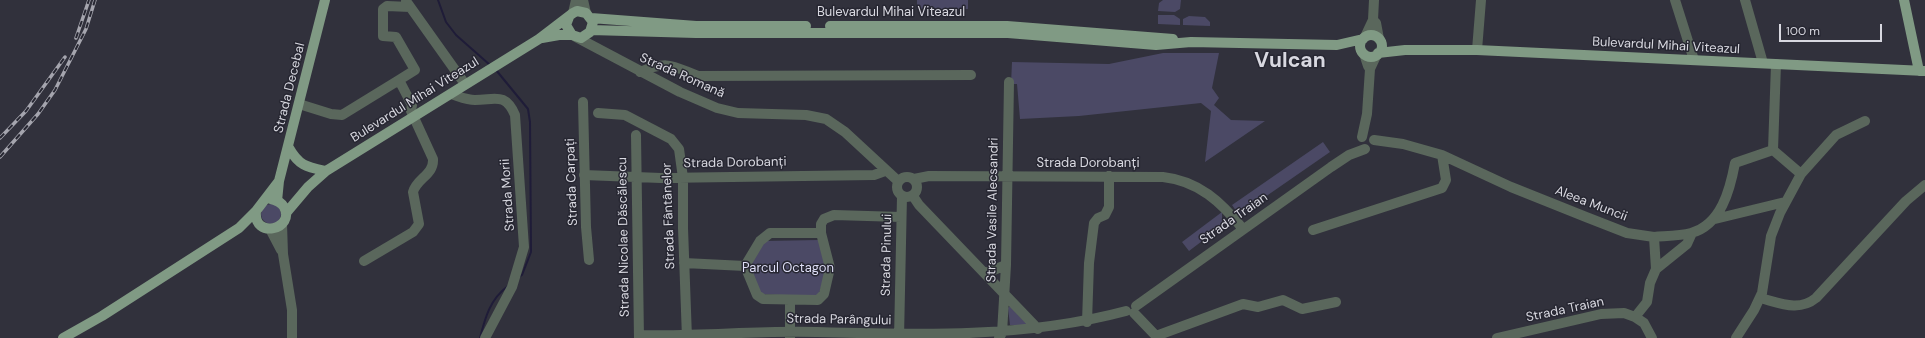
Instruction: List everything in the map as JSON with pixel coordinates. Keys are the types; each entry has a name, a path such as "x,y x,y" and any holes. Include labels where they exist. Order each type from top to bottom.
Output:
{"main road":[{"name":"Strada Decebal","path":"278,201 279,181 289,148 325,0"},
{"path":"1905,1 1922,71"},
{"path":"577,11 589,16 590,32 581,38 574,36 569,32 566,24 571,15 577,11"},
{"name":"Bulevardul Mihai Viteazul","path":"286,213 308,187 326,171 539,39 571,15"},
{"name":"Bulevardul Mihai Viteazul","path":"589,16 696,26 1008,26 1156,37 1191,42"},
{"name":"Bulevardul Mihai Viteazul","path":"590,32 1008,33 1156,45 1191,42 1337,45 1364,38"},
{"name":"Bulevardul Mihai Viteazul","path":"539,39 559,35 574,36"},
{"path":"1372,35 1379,40 1381,48 1378,54 1371,56 1364,54 1360,46 1364,38 1372,35"},
{"name":"Bulevardul Mihai Viteazul","path":"1379,40 1405,50"},
{"name":"Bulevardul Mihai Viteazul","path":"1337,45 1364,54"},
{"name":"Bulevardul Mihai Viteazul","path":"1378,54 1405,50 1478,50 1922,71"},
{"path":"289,148 296,159 302,164 326,171"},
{"name":"Strada Decebal","path":"262,202 279,181"},
{"name":"Bulevardul Mihai Viteazul","path":"278,201 294,196 308,187"},
{"path":"63,338 102,316 239,228 256,211 262,202 272,199 278,201 286,213 282,224 270,229 259,224 239,228"},
{"path":"256,211 259,224"}],"street":[{"path":"571,15 576,0"},
{"path":"583,0 589,16"},
{"path":"1374,0 1373,20 1379,40"},
{"path":"1478,50 1481,0"},
{"path":"1674,0 1694,60"},
{"path":"1745,0 1763,63"},
{"path":"299,104 331,114 342,115 415,70 396,37 383,36 383,8 408,3 466,84"},
{"path":"1364,38 1373,20"},
{"path":"590,32 594,48"},
{"name":"Strada Romană","path":"574,36 594,48 680,92 726,110 738,113 806,115 826,119 845,132 885,171 898,181"},
{"path":"1364,54 1370,69"},
{"path":"1368,142 1367,114 1370,69 1378,54"},
{"path":"1773,150 1776,64"},
{"path":"640,72 655,65 668,65 698,76 972,75"},
{"path":"364,261 413,232 419,224 413,192 421,180 430,173 434,167 433,159 411,111 412,105 399,80"},
{"name":"Strada Vasile Alecsandri","path":"1001,335 1006,265 1009,82"},
{"name":"Strada Morii","path":"451,94 474,101 493,98 504,100 510,104 515,115 524,240 522,255 513,283 485,338"},
{"name":"Strada Carpați","path":"583,102 584,175 589,260"},
{"name":"Strada Fântânelor","path":"598,113 619,114 633,119 676,143 679,149 683,178 687,336"},
{"path":"1736,338 1754,310 1762,293 1771,236 1785,202 1801,174 1836,135 1865,121"},
{"name":"Strada Nicolae Dăscălescu","path":"636,135 639,336"},
{"name":"Aleea Muncii","path":"1368,142 1403,144 1442,155 1511,187 1627,233 1654,237 1692,233"},
{"name":"Strada Traian","path":"1034,333 1132,310 1243,229 1368,142"},
{"path":"1773,150 1801,174"},
{"path":"1715,219 1724,203 1736,163 1773,150"},
{"path":"1312,230 1442,188 1446,180 1442,155"},
{"name":"Strada Dorobanți","path":"584,175 683,178 874,175 885,171"},
{"path":"906,176 914,179 918,188 913,196 902,196 898,191 898,181 906,176"},
{"name":"Strada Dorobanți","path":"914,179 929,176 1109,176 1163,177 1180,179 1209,195 1225,207 1243,229"},
{"path":"1086,322 1089,263 1094,223 1098,218 1106,215 1109,207 1109,176"},
{"path":"1760,298 1790,306 1808,305 1906,201 1925,185"},
{"name":"Strada Pinului","path":"899,336 902,196"},
{"path":"913,196 946,233 986,273 1034,333"},
{"path":"1656,269 1687,244 1692,233 1715,219 1785,202"},
{"path":"745,266 758,295 768,300 818,300 824,294 830,268 821,233 821,224 824,220 834,215 901,217"},
{"path":"282,224 283,254 292,310 292,338"},
{"path":"270,229 283,254"},
{"path":"745,266 760,241 770,233 821,233"},
{"path":"1652,338 1644,323 1635,317 1648,302 1650,283 1656,269 1654,237"},
{"path":"684,263 745,266"},
{"path":"986,273 1006,265"},
{"path":"1132,310 1157,337 1243,304 1258,307 1283,300 1302,309 1336,302"},
{"path":"790,301 790,335"},
{"name":"Strada Traian","path":"1497,338 1601,314 1624,313 1635,317"},
{"name":"Strada Parângului","path":"639,336 899,336 1001,335 1034,333"}],"green space":[{"path":"917,0 968,0 968,9 917,9"},
{"path":"1163,0 1181,0 1180,9 1175,12 1158,11 1159,3"},
{"path":"1158,15 1174,15 1180,19 1180,25 1158,24"},
{"path":"1189,16 1205,17 1210,22 1210,26 1183,25 1183,19"},
{"path":"1163,53 1219,53 1212,88 1219,98 1214,105 1231,120 1265,121 1205,162 1211,111 1201,103 1079,116 1020,119 1017,84 1011,84 1012,62 1109,64"},
{"path":"1323,142 1330,152 1239,215 1232,205"},
{"path":"267,204 275,204 281,210 281,218 275,224 267,224 261,218 261,210"},
{"path":"1222,212 1222,226 1189,251 1182,242"},
{"name":"Parcul Octagon","path":"819,240 827,268 818,297 760,294 748,268 763,241"},
{"path":"1010,306 1028,325 1010,325 1008,308"}],"waterway":[{"path":"438,0 446,22 456,35 490,65"},
{"path":"496,70 528,109 530,122 531,252 522,275 519,277"},
{"path":"480,338 489,309 497,297 508,286"}],"railway":[{"path":"76,38 89,0"},
{"path":"0,157 38,114 55,90 86,29 95,0"},
{"path":"0,138 26,111 65,57"}],"district":[{"name":"Vulcan","path":"1290,61"}]}
